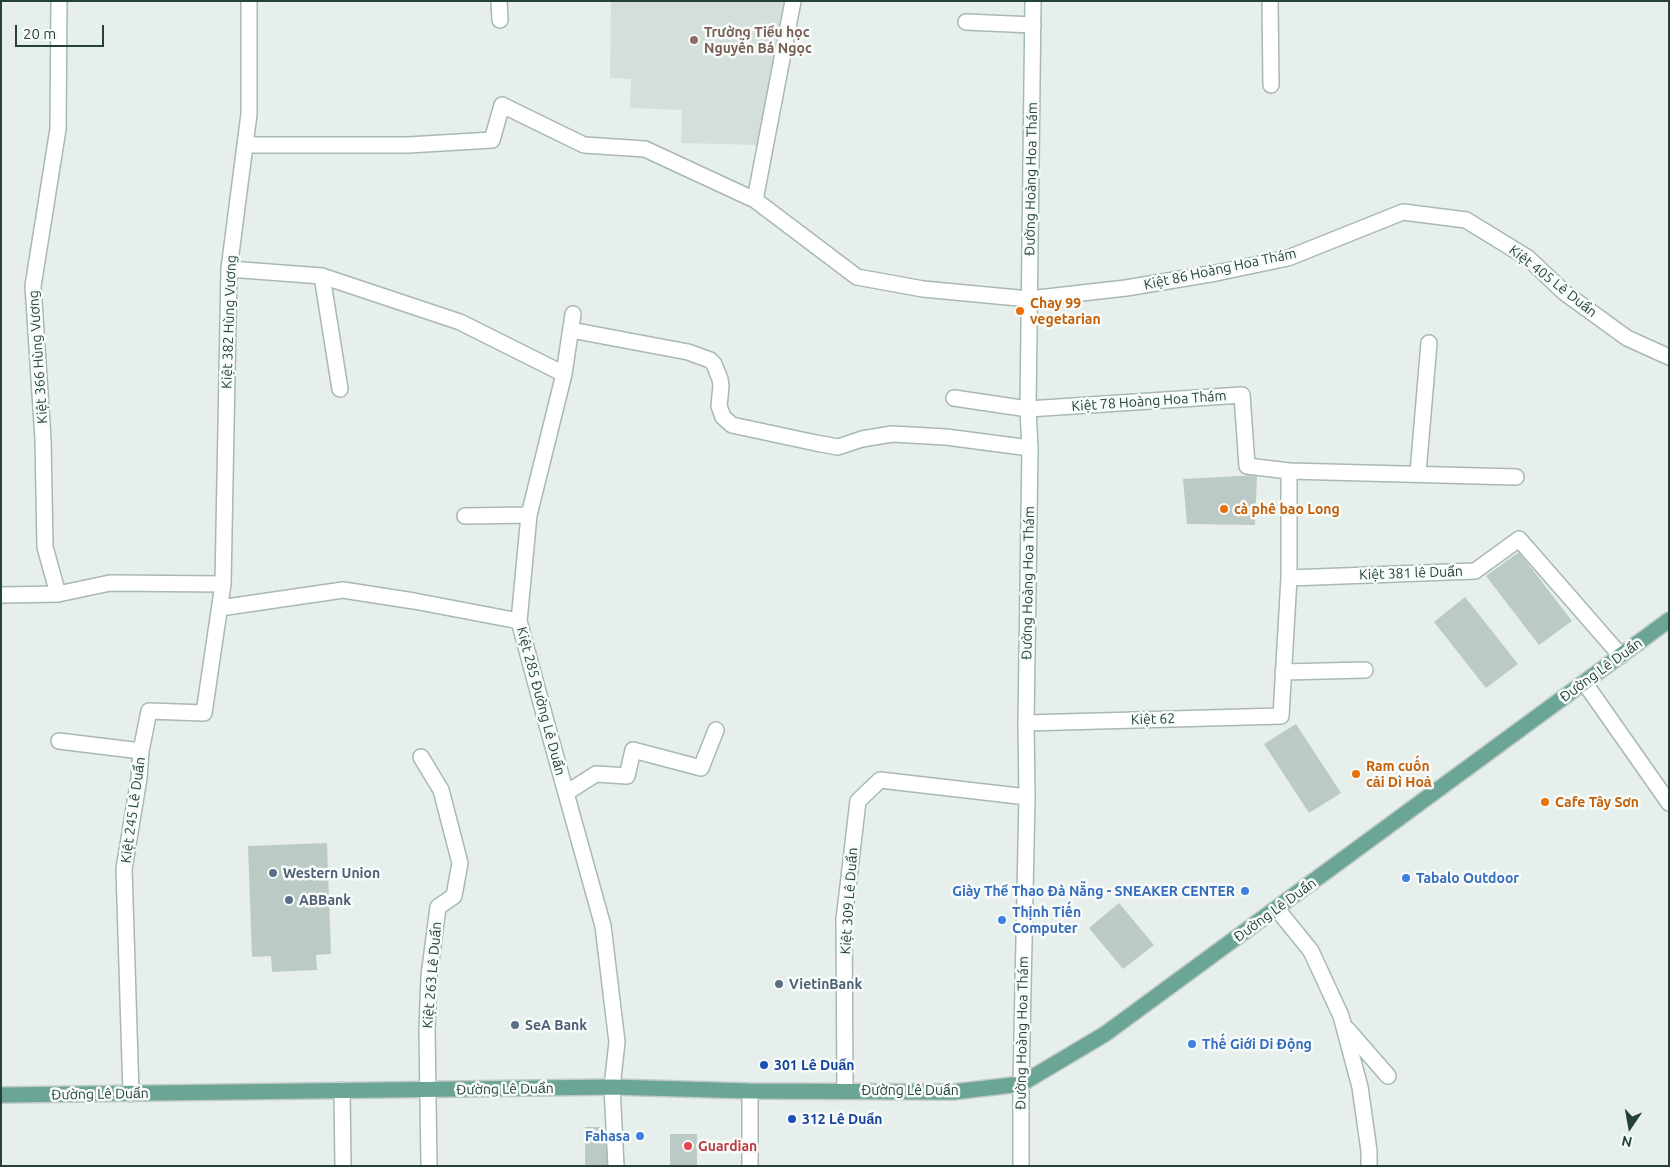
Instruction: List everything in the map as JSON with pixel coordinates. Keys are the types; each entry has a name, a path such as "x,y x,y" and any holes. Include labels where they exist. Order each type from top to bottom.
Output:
{"main road":[{"name":"Kiệt 366 Hùng Vương","path":"58,594 45,547 43,439 33,286 58,128 59,1"},
{"name":"Kiệt 382 Hùng Vương","path":"223,584 229,269 249,114 249,1"},
{"path":"499,1 500,20"},
{"path":"755,200 793,1"},
{"name":"Đường Hoàng Hoa Thám","path":"1021,1166 1027,797 1026,723 1030,448 1028,409 1033,1"},
{"path":"1270,1 1271,85"},
{"path":"966,22 1033,25"},
{"name":"Kiệt 86 Hoàng Hoa Thám","path":"246,145 408,145 492,140 502,106 584,145 645,149 755,200 857,277 923,289 1029,299 1126,288 1216,273 1288,258 1403,212"},
{"name":"Kiệt 405 Lê Duẩn","path":"1403,212 1466,220 1528,258 1565,293 1627,338 1669,356"},
{"path":"229,269 322,276 460,322 564,374"},
{"path":"322,276 340,388"},
{"name":"Kiệt 285 Đường Lê Duẩn","path":"573,314 564,374 529,515 519,620 603,926 616,1042 612,1087 616,1166"},
{"path":"571,330 688,352 710,360 714,364 720,379 719,406 723,417 732,425 838,447 862,439 892,434 946,436 1030,448"},
{"path":"1418,473 1429,343"},
{"name":"Kiệt 78 Hoàng Hoa Thám","path":"1028,409 1242,395 1247,466 1289,471"},
{"path":"954,398 1028,409"},
{"path":"1366,670 1283,672 1288,578 1289,471 1516,477"},
{"path":"465,516 529,515"},
{"name":"Kiệt 381 lê Duẩn","path":"1288,578 1476,571 1519,539 1621,656"},
{"path":"1,595 58,594 110,583 223,584"},
{"name":"Kiệt 245 Lê Duẩn","path":"131,1094 124,869 139,778 141,751 149,711 204,713 223,584"},
{"path":"220,608 343,590 519,620"},
{"name":"Đường Lê Duẩn","path":"1,1095 612,1087 953,1092 1021,1084 1105,1034 1669,620"},
{"name":"Kiệt 62","path":"1026,723 1281,716 1283,672"},
{"path":"1584,682 1669,803"},
{"path":"566,793 596,774 627,776 633,750 701,768 716,730"},
{"path":"59,741 141,751"},
{"name":"Kiệt 263 Lê Duẩn","path":"421,757 441,790 460,863 454,896 438,907 429,976 427,1030 429,1166"},
{"name":"Kiệt 309 Lê Duẩn","path":"845,1091 844,920 858,801 880,780 1027,797"},
{"path":"1277,909 1311,951 1341,1016 1360,1087 1369,1151 1369,1166"},
{"path":"1344,1026 1388,1076"},
{"path":"342,1090 343,1166"},
{"path":"750,1090 750,1166"}],"shaded area":[{"name":"Trường Tiểu học Nguyễn Bá Ngọc","path":"611,1 786,1 757,145 681,143 682,110 630,108 631,79 610,78"}],"building":[{"path":"1257,475 1255,525 1187,524 1183,479"},
{"path":"1519,552 1572,621 1539,645 1486,576"},
{"path":"1465,597 1518,664 1486,688 1434,622"},
{"path":"1296,724 1341,793 1309,813 1264,744"},
{"name":"ABBank","path":"327,843 331,954 316,955 317,970 272,972 271,956 252,957 248,846"},
{"path":"1119,903 1154,945 1123,969 1089,928"},
{"path":"585,1127 620,1127 620,1166 585,1166"},
{"path":"670,1134 697,1134 697,1166 670,1166"}],"place":[{"name":"Trường Tiểu học Nguyễn Bá Ngọc","path":"694,40"},
{"name":"Chay 99 vegetarian","path":"1020,311"},
{"name":"cà phê bao Long","path":"1224,509"},
{"name":"Ram cuốn cải Dì Hoả","path":"1356,774"},
{"name":"Cafe Tây Sơn","path":"1545,802"},
{"name":"Western Union","path":"273,873"},
{"name":"Tabalo Outdoor","path":"1406,878"},
{"name":"Giày Thể Thao Đà Nẵng - SNEAKER CENTER","path":"1245,891"},
{"name":"ABBank","path":"289,900"},
{"name":"Thịnh Tiến Computer","path":"1002,920"},
{"name":"VietinBank","path":"779,984"},
{"name":"SeA Bank","path":"515,1025"},
{"name":"Thế Giới Di Động","path":"1192,1044"},
{"name":"301 Lê Duẩn","path":"764,1065"},
{"name":"312 Lê Duẩn","path":"792,1119"},
{"name":"Fahasa","path":"640,1136"},
{"name":"Guardian","path":"688,1146"}]}
